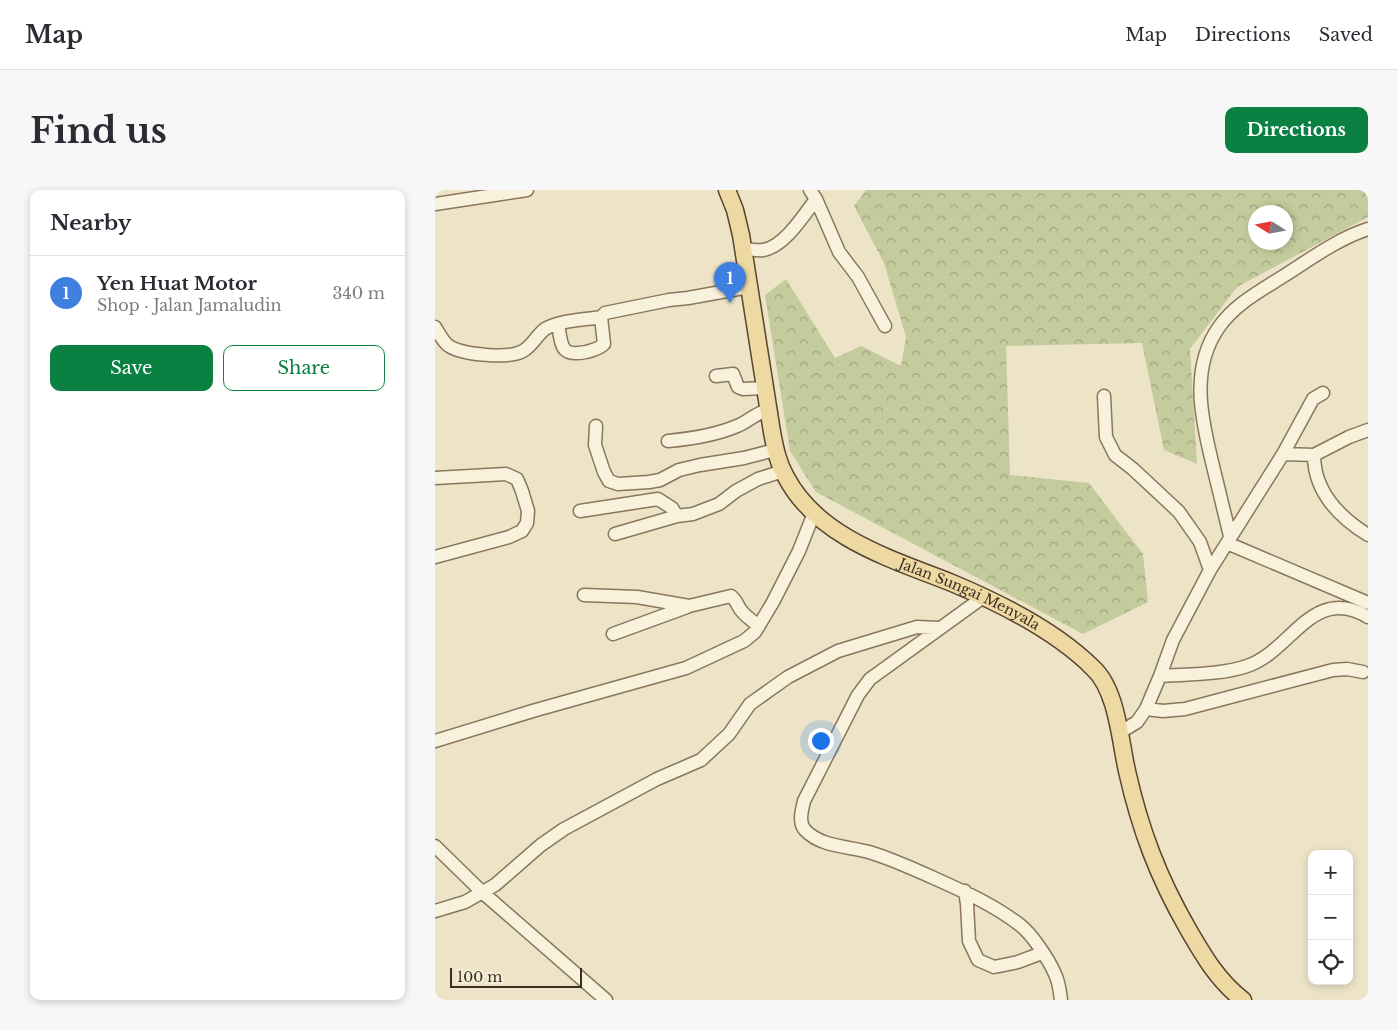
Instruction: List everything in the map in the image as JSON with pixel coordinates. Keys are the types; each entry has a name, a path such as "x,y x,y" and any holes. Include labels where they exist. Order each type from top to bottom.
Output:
{"main road":[{"name":"Jalan Sungai Menyala","path":"727,190 735,210 744,249 775,450 783,471 794,489 814,513 829,526 856,543 982,598 1044,630 1079,654 1096,670 1107,687 1144,838 1171,900 1205,958 1221,978 1243,1000"}],"street":[{"path":"435,204 527,190"},
{"path":"744,249 764,250 775,246 795,226 813,195"},
{"path":"813,195 839,252 858,277 885,326"},
{"path":"1229,540 1202,422 1199,393 1206,350 1220,326 1246,300 1353,234 1368,229"},
{"path":"435,327 447,345 471,354 490,356 521,352 545,330 558,324 601,317 605,313 669,300 749,286"},
{"path":"558,324 561,344 567,353 572,355 600,348 604,344 601,317"},
{"path":"716,376 733,374 738,387 743,389 765,388"},
{"path":"1119,733 1137,722 1146,709 1173,640 1210,570 1283,454 1313,399 1323,393"},
{"path":"1103,396 1106,437 1115,455 1133,468 1179,512 1200,542 1210,570"},
{"path":"668,441 682,440 730,429 739,426 754,415 768,410"},
{"path":"596,426 595,445 604,472 609,481 618,484 661,480 679,470 744,458 775,450"},
{"path":"1283,454 1314,455 1349,437 1368,430"},
{"path":"1314,455 1315,472 1332,506 1349,523 1368,535"},
{"path":"615,534 677,516 693,514 719,504 736,491 758,479 783,471"},
{"path":"435,478 506,474 517,479 528,511 527,523 522,531 509,537 435,557"},
{"path":"580,510 658,500 672,508 677,516"},
{"path":"435,741 536,710 686,668 744,641 759,626 799,551 814,513"},
{"path":"1229,540 1368,603"},
{"path":"584,595 637,596 689,606"},
{"path":"613,634 689,606 731,596 736,599 740,609 759,626"},
{"path":"982,598 870,679 858,695 804,801 801,816 803,828 816,840 886,857 979,897 1021,926 1055,973 1060,986 1061,1000"},
{"path":"1160,676 1216,671 1246,666 1264,659 1301,624 1313,615 1323,611 1346,609 1359,612 1368,617"},
{"path":"435,911 465,902 495,885 541,845 564,829 657,780 701,760 729,734 750,704 788,677 838,652 917,627 939,628"},
{"path":"1146,709 1163,711 1185,709 1333,670 1347,669 1363,672"},
{"path":"435,846 482,892 606,1000"},
{"path":"965,891 969,941 978,960 994,967 1018,962 1042,953"}],"green space":[{"path":"866,190 1368,190 1368,217 1237,287 1190,349 1197,464 1164,450 1142,343 1006,346 1010,475 1089,483 1143,554 1148,602 1083,634 816,492 790,451 765,295 786,279 835,358 861,346 901,366 906,337 884,263 854,206"}],"place":[{"name":"Yen Huat Motor","path":"730,303"}]}
